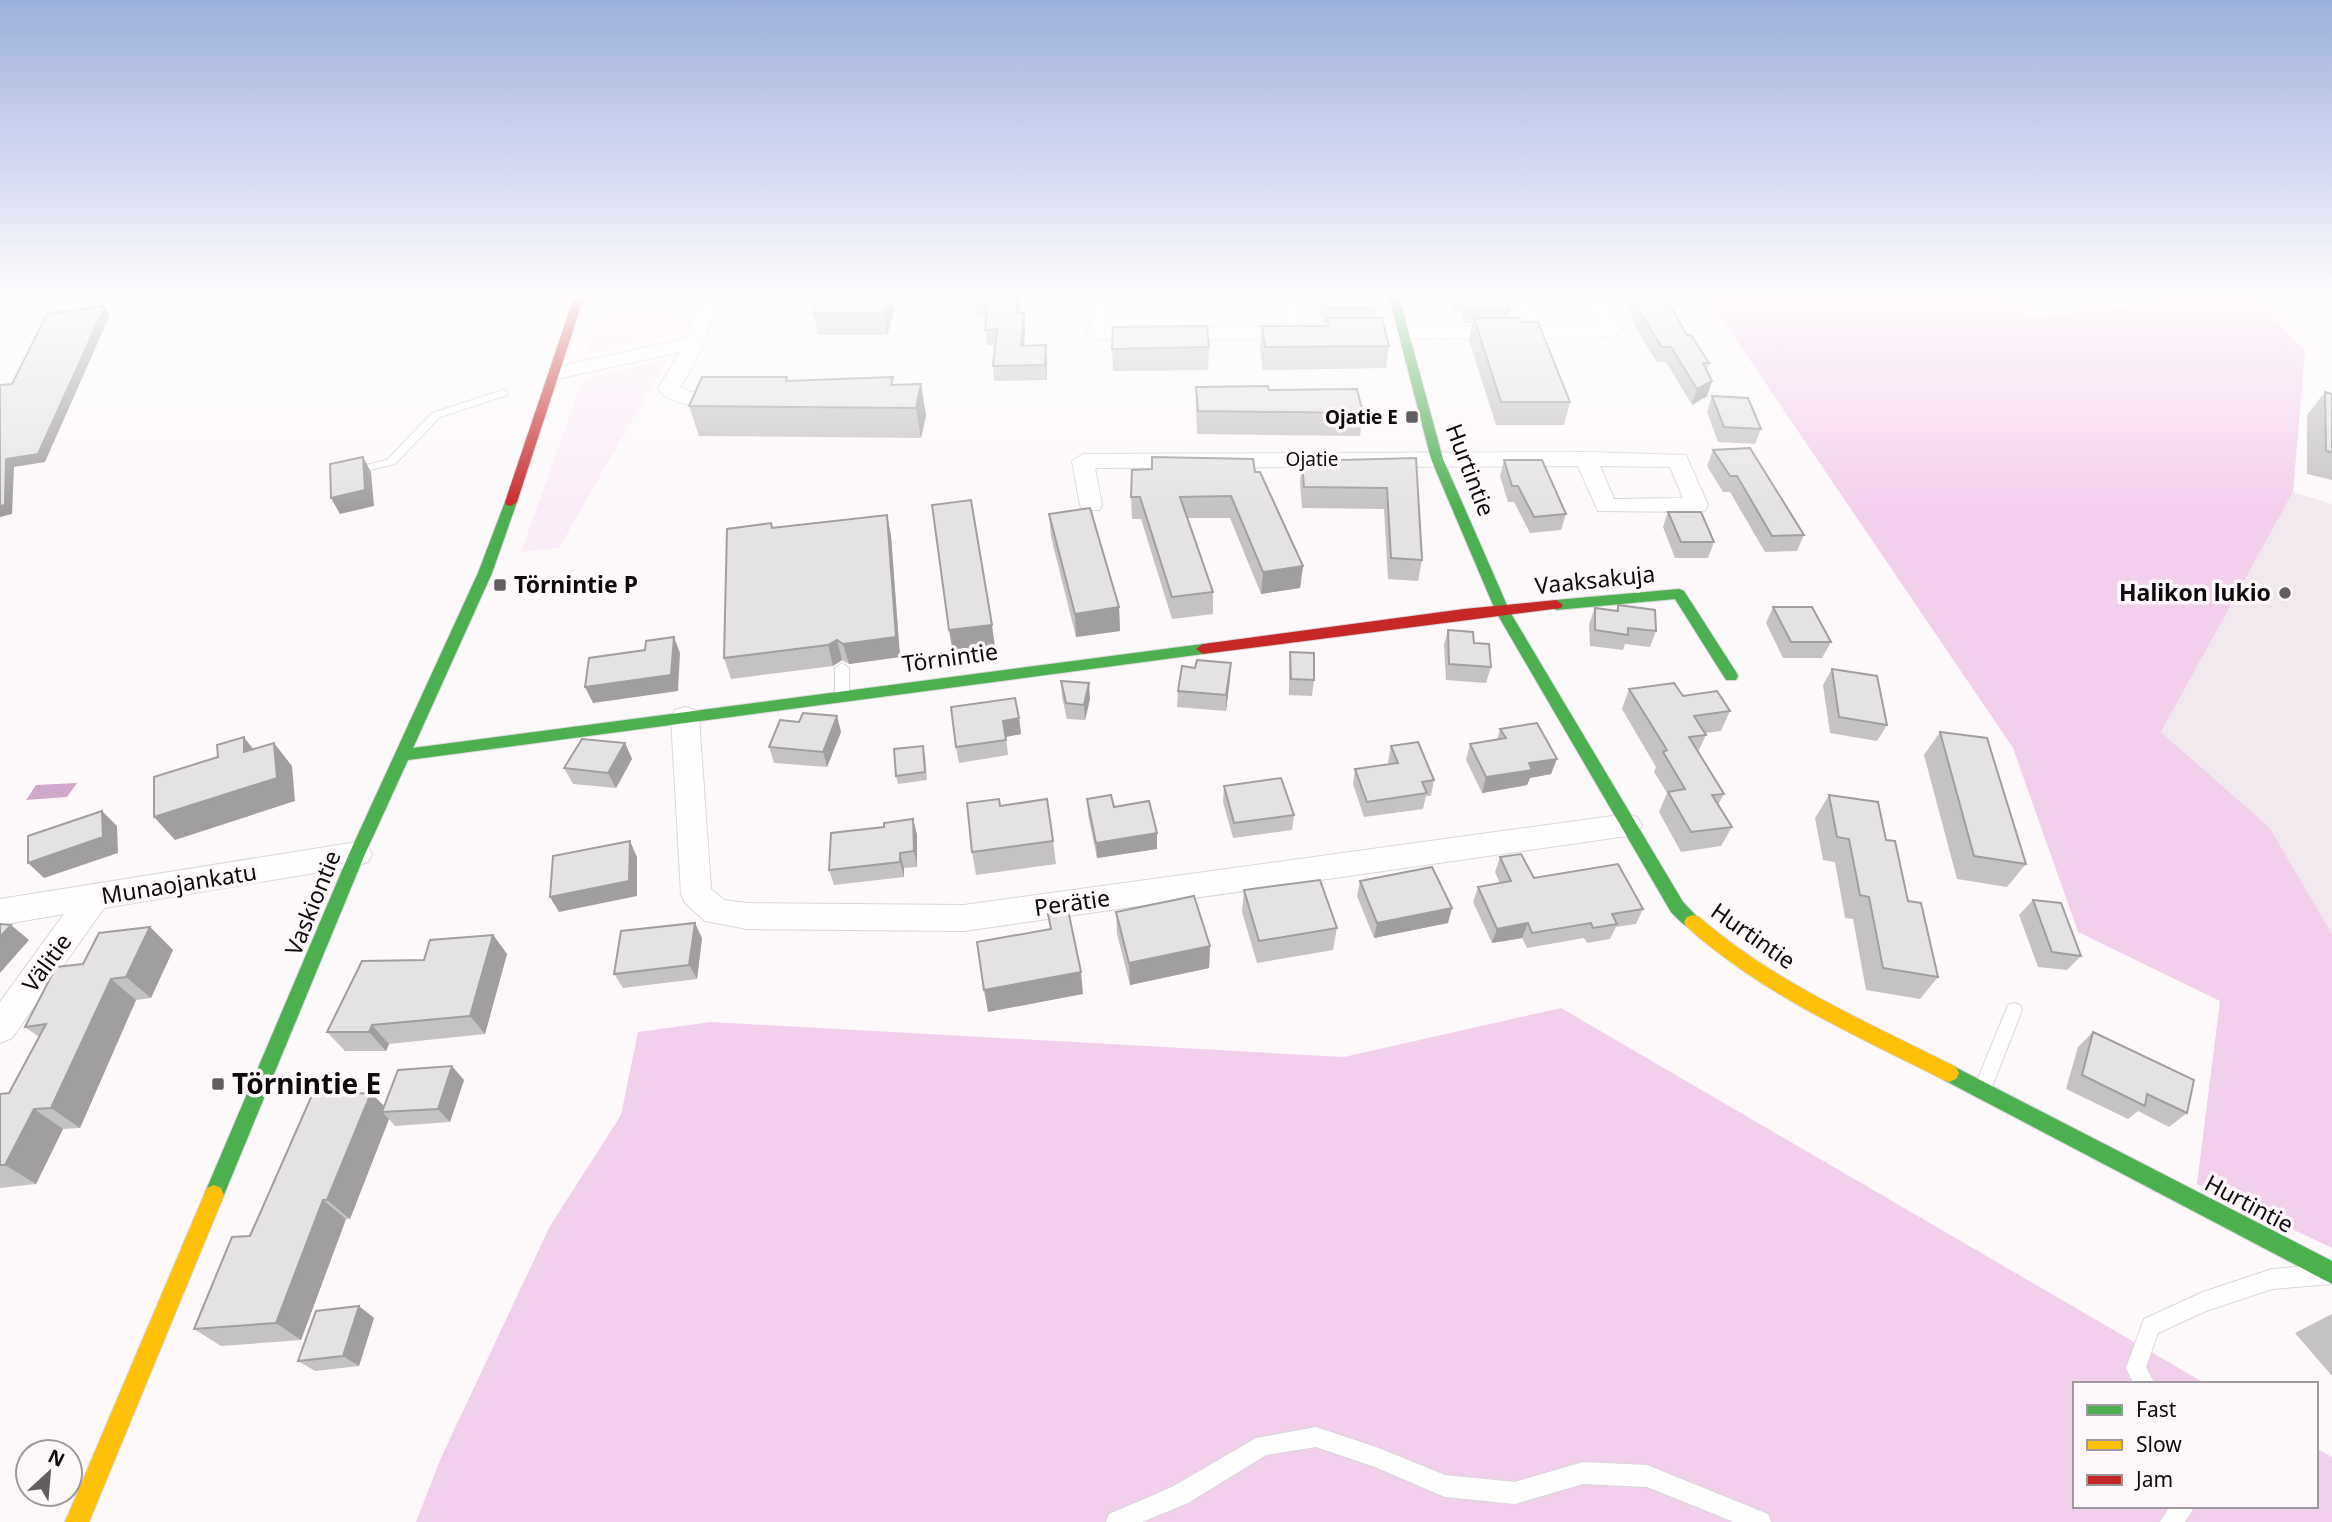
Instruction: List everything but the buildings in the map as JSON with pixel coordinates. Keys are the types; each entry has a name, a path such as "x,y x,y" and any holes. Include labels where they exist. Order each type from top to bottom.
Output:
{"street":[{"name":"Vaskiontie","path":"77,1522 357,854 485,573 558,368"},
{"path":"556,373 579,368"},
{"path":"679,368 668,389 688,398 755,398"},
{"name":"Hurtintie","path":"1413,368 1437,458 1503,612 1676,907 1712,941 1764,976 2332,1274"},
{"name":"Ojatie","path":"1091,505 1083,461 1437,458 1586,459 1678,460 1697,505 1606,506 1586,459"},
{"name":"Vaaksakuja","path":"1503,612 1679,594 1731,676"},
{"name":"Törnintie","path":"404,755 1422,619 1503,612"},
{"name":"Perätie","path":"685,717 696,894 716,912 747,916 964,918 1628,825"},
{"name":"Munaojankatu","path":"0,912 357,854"},
{"name":"Välitie","path":"0,1028 94,897"}],"lane":[{"path":"353,471 391,462 436,415 503,393"},
{"path":"842,668 842,696"},
{"path":"1982,1090 2014,1010"},
{"path":"2144,1382 2136,1368 2151,1326 2203,1302 2272,1279 2332,1274"},
{"path":"1117,1522 1180,1495 1264,1445 1316,1437 1376,1457 1445,1486 1515,1493 1583,1473 1647,1476 1760,1522"},
{"path":"2171,1522 2182,1508"}],"shaded area":[{"path":"631,368 661,368 559,548 521,552 583,379"},
{"path":"1755,368 2304,368 2293,492 2161,732 2270,828 2332,934 2332,1248 2197,1184 2220,1001 2078,932 2013,748"},
{"path":"2293,492 2332,504 2332,934 2270,828 2161,732"},
{"path":"77,783 67,797 26,800 36,785"},
{"path":"1561,1008 2203,1382 2073,1382 2073,1508 2318,1508 2318,1449 2332,1457 2332,1522 416,1522 440,1460 550,1226 621,1115 638,1032 711,1022 1344,1057"}],"traffic: fast":[{"path":"1413,368 1437,459 1503,612 1677,907 1693,922"},
{"path":"214,1195 357,854 485,573 511,502"},
{"path":"1556,605 1679,594 1731,676"},
{"path":"404,755 1203,649"},
{"path":"1949,1073 2332,1273"}],"traffic: slow":[{"path":"1693,922 1719,945 1781,986 1949,1073"},
{"path":"77,1522 214,1195"}],"traffic: jam":[{"path":"511,502 555,368"},
{"path":"1203,649 1464,614 1556,605"}],"place":[{"name":"Ojatie E","path":"1412,417"},
{"name":"Törnintie P","path":"500,585"},
{"name":"Halikon lukio","path":"2285,593"},
{"name":"Törnintie E","path":"218,1084"}]}
